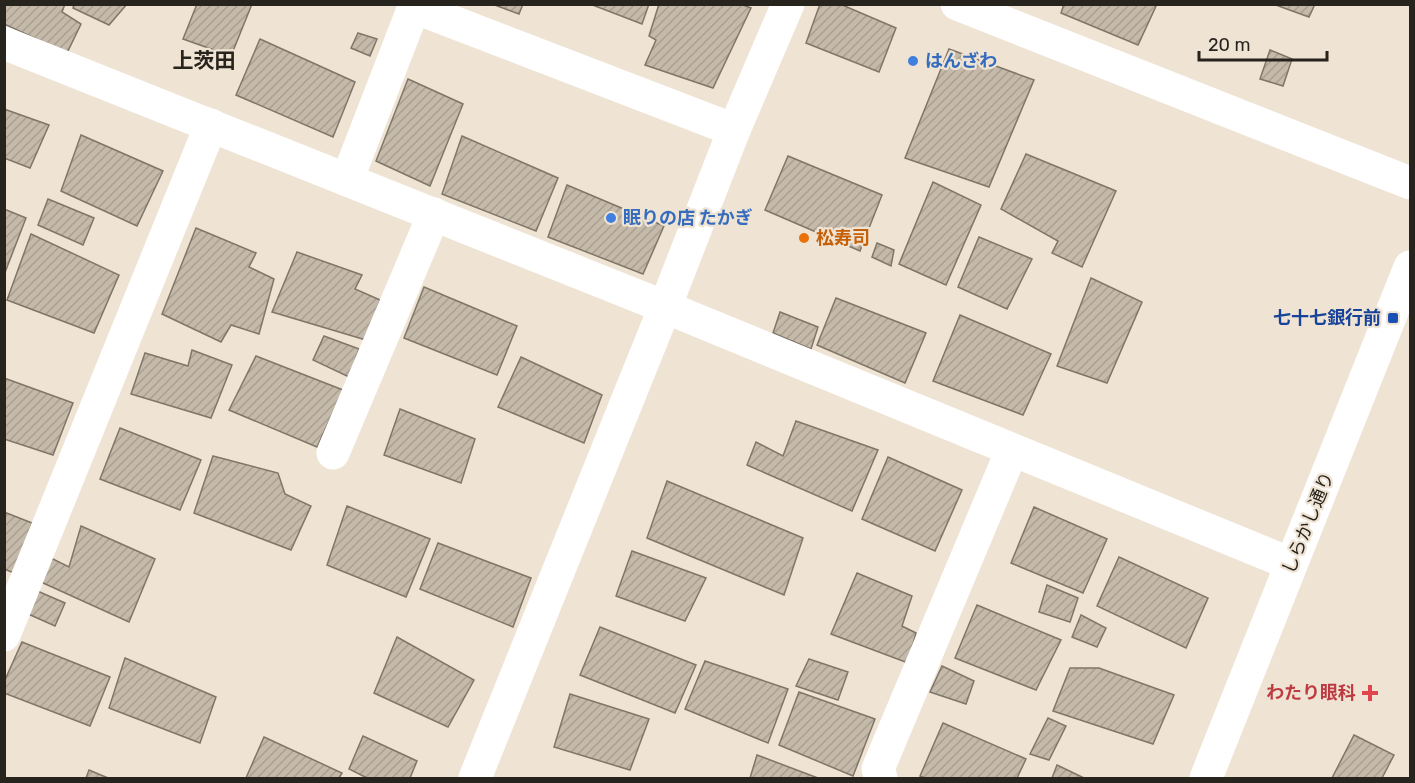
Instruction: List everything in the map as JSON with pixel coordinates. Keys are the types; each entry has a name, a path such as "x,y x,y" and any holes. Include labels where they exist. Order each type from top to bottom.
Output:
{"street":[{"path":"475,778 734,130 788,4"},
{"path":"957,4 1410,183"},
{"path":"347,180 414,7 734,130"},
{"path":"4,43 665,307 1292,564"},
{"path":"4,635 211,125"},
{"path":"333,453 434,214"},
{"name":"しらかし通り","path":"1206,778 1410,267"},
{"path":"881,778 878,770 1012,450"}],"building":[{"path":"4,4 65,4 62,12 81,24 67,53 4,24"},
{"path":"74,4 127,4 109,25 73,8"},
{"path":"197,4 252,4 231,56 183,39"},
{"path":"492,4 523,4 519,14"},
{"path":"590,4 649,4 642,24"},
{"path":"659,4 740,4 751,8 713,88 645,65 656,40 649,36"},
{"path":"820,4 840,4 896,28 879,72 806,43"},
{"path":"1064,4 1157,4 1138,45 1061,13"},
{"path":"1273,4 1315,4 1309,17"},
{"path":"358,33 377,39 370,56 351,48"},
{"path":"260,39 355,82 333,137 236,95"},
{"path":"949,49 1034,80 989,187 905,158"},
{"path":"1270,50 1292,59 1283,86 1260,79"},
{"path":"408,79 463,104 430,186 376,161"},
{"path":"4,109 49,125 30,168 4,158"},
{"path":"81,135 163,171 137,226 61,191"},
{"path":"462,136 558,178 536,231 442,194"},
{"path":"1026,154 1116,191 1082,267 1052,253 1058,241 1001,209"},
{"path":"788,156 882,195 860,251 765,210"},
{"path":"933,182 981,205 946,285 899,264"},
{"path":"567,185 664,226 643,274 548,237"},
{"path":"48,199 94,218 83,245 38,225"},
{"path":"4,209 26,218 4,275"},
{"path":"196,228 256,253 249,267 274,279 259,334 231,325 221,342 162,314"},
{"path":"31,234 119,275 94,333 7,300"},
{"path":"979,237 1032,259 1007,309 958,287"},
{"path":"877,243 894,250 891,266 872,257"},
{"path":"297,252 362,275 355,289 380,300 366,340 272,312"},
{"path":"1091,278 1142,302 1107,383 1057,366"},
{"path":"424,287 517,326 497,375 404,338"},
{"path":"836,298 926,333 905,383 817,345"},
{"path":"780,312 818,327 811,349 773,333"},
{"path":"960,315 1051,354 1023,415 933,381"},
{"path":"324,336 359,349 349,377 313,360"},
{"path":"192,350 232,365 211,418 131,394 145,353 188,366"},
{"path":"256,356 343,390 317,447 229,410"},
{"path":"521,357 602,395 584,443 498,407"},
{"path":"4,378 73,403 53,455 4,439"},
{"path":"400,409 475,439 461,483 384,455"},
{"path":"796,421 878,450 852,511 747,465 756,442 783,456"},
{"path":"120,428 201,460 180,510 100,479"},
{"path":"213,456 278,473 285,494 311,506 291,550 194,513"},
{"path":"888,457 962,490 935,551 862,519"},
{"path":"667,481 803,538 784,595 647,538"},
{"path":"347,506 430,539 406,597 327,565"},
{"path":"1034,507 1107,539 1083,593 1011,563"},
{"path":"4,512 32,523 14,573 4,569"},
{"path":"81,526 155,559 129,622 41,582 51,558 69,567"},
{"path":"438,543 531,578 513,627 420,589"},
{"path":"632,551 706,578 685,621 616,596"},
{"path":"1119,557 1208,598 1186,648 1097,606"},
{"path":"857,573 912,596 902,626 916,633 908,663 831,634"},
{"path":"1047,585 1078,598 1070,622 1039,612"},
{"path":"35,590 65,603 55,626 26,613"},
{"path":"977,605 1061,640 1036,690 955,658"},
{"path":"1081,615 1106,628 1097,647 1072,637"},
{"path":"600,627 696,665 675,713 580,675"},
{"path":"397,637 474,680 448,727 374,693"},
{"path":"22,642 110,677 90,726 4,693 4,682"},
{"path":"125,658 216,697 200,743 109,708"},
{"path":"809,659 848,672 838,700 796,686"},
{"path":"705,661 788,689 768,743 685,709"},
{"path":"942,666 974,681 966,704 930,692"},
{"path":"1070,668 1099,668 1174,695 1153,744 1053,711"},
{"path":"799,692 875,719 853,776 779,745"},
{"path":"570,694 649,719 630,770 554,747"},
{"path":"1048,718 1066,726 1049,760 1030,754"},
{"path":"943,723 1026,759 1017,778 925,778 920,776"},
{"path":"1354,735 1394,755 1382,778 1332,778"},
{"path":"363,736 417,761 410,778 367,778 349,769"},
{"path":"264,737 342,773 339,778 246,778"},
{"path":"757,755 818,778 750,778"},
{"path":"1057,765 1084,778 1052,778"},
{"path":"89,770 108,778 86,778"}],"place":[{"name":"はんざわ","path":"913,61"},
{"name":"眠りの店 たかぎ","path":"611,218"},
{"name":"松寿司","path":"804,238"},
{"name":"七十七銀行前","path":"1393,318"},
{"name":"わたり眼科","path":"1370,693"}],"district":[{"name":"上茨田","path":"204,61"}]}
